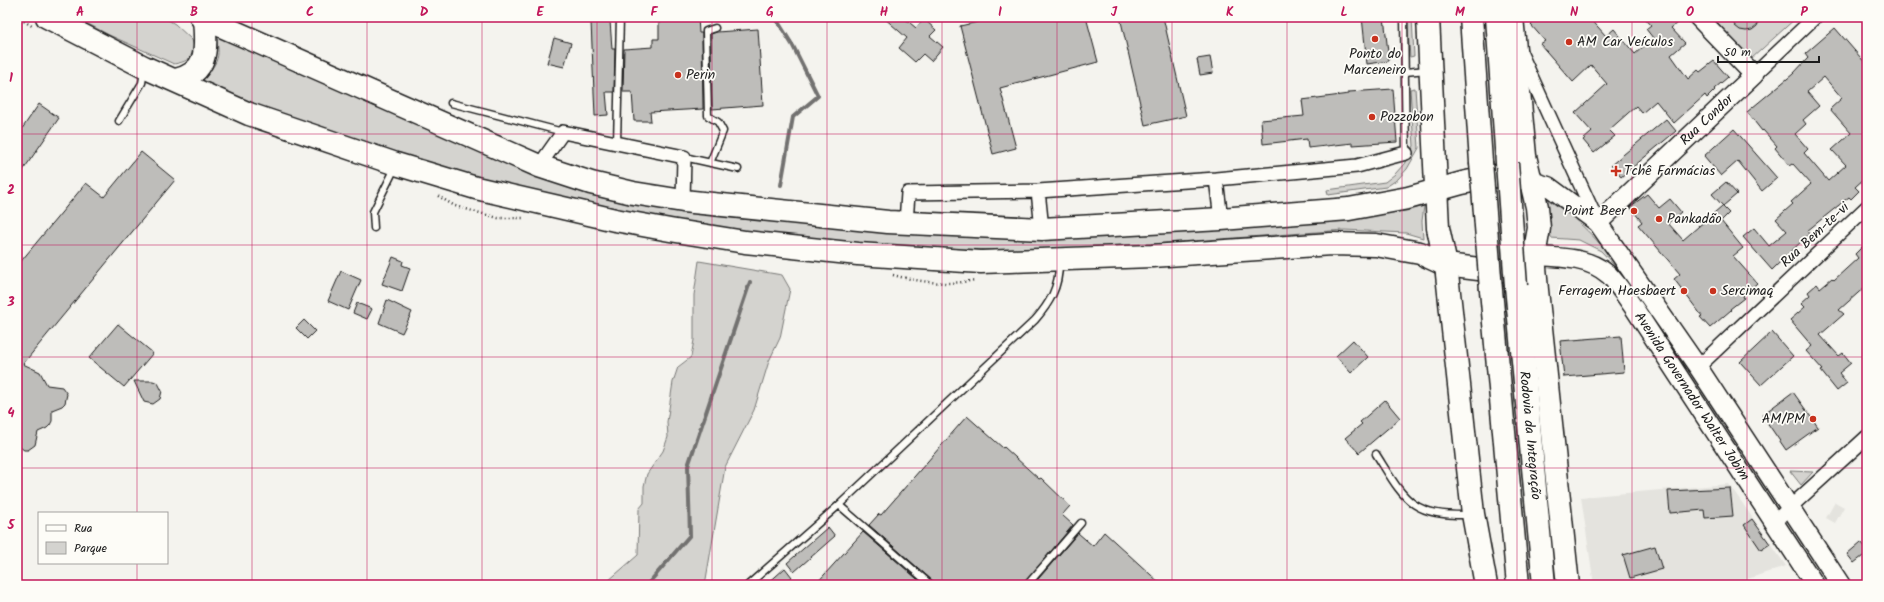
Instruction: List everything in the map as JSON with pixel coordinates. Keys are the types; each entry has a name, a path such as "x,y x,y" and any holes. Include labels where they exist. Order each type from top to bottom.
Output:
{"highway":[{"path":"47,17 144,67 176,80 249,114 396,164 476,188 615,220 746,242 858,254 980,262 1152,256 1331,244 1383,246 1420,253 1446,265 1495,271 1519,268 1534,256"},
{"path":"1428,17 1438,228 1446,265 1473,514 1486,585"},
{"name":"Rodovia da Integração","path":"1471,17 1491,290 1518,585"},
{"name":"Rodovia da Integração","path":"1497,17 1516,286 1544,585"},
{"path":"1512,17 1525,156 1537,207 1539,228 1534,256 1568,585"},
{"path":"176,80 189,77 205,55 202,18 539,166 591,183 633,193 683,201 906,223 1042,228 1221,219 1350,209 1437,191 1462,182 1495,176 1520,177 1531,181"}],"main road":[{"path":"1698,17 1754,75"},
{"name":"Rua Condor","path":"1598,223 1754,75"},
{"name":"Avenida Governador Walter Jobim","path":"1531,181 1548,186 1598,223 1698,367 1841,585"},
{"name":"Avenida Governador Walter Jobim","path":"1534,256 1565,257 1589,264 1608,275 1634,308 1815,585"}],"street":[{"name":"Rua Condor","path":"1754,75 1815,17"},
{"name":"Avenida Governador Walter Jobim","path":"1514,39 1598,223"},
{"path":"539,166 563,132 684,158 683,201"},
{"path":"906,223 908,193 1038,190 1216,179 1357,166 1406,153"},
{"path":"1216,179 1221,219"},
{"path":"1038,190 1042,228"},
{"name":"Rua Bem-te-vi","path":"1698,367 1867,207"},
{"path":"1774,522 1867,437"}],"lane":[{"path":"617,143 620,17"},
{"path":"1404,17 1406,153"},
{"path":"710,163 723,131 718,122 708,116 706,31 715,28"},
{"path":"119,120 142,83 144,67"},
{"path":"1405,72 1431,69"},
{"path":"451,103 563,132"},
{"path":"684,158 738,169"},
{"path":"374,228 372,212 396,164"},
{"path":"748,585 839,505 1035,320 1047,307 1059,278 1059,260"},
{"path":"1376,454 1400,492 1417,506 1430,512 1454,515 1473,514"},
{"path":"839,505 931,585"},
{"path":"1027,585 1081,523"}],"shaded area":[{"path":"1729,484 1786,566 1730,585 1594,585 1581,497"},
{"path":"1835,502 1844,507 1835,523 1826,518"}],"green space":[{"path":"75,17 163,17 175,24 192,40 195,50 187,60 174,64 109,35"},
{"path":"1407,17 1412,17 1414,56 1410,57"},
{"path":"1716,17 1797,17 1751,59 1714,19"},
{"path":"214,35 310,73 503,158 820,226 1342,217 1406,211 1424,206 1422,221 1423,238 1406,233 1344,230 1125,246 1023,250 943,249 817,241 652,218 494,184 275,112 198,81 213,67 218,56 217,43"},
{"path":"1415,88 1419,148 1407,169 1398,179 1386,187 1328,195 1327,190 1385,182 1404,164 1414,146 1410,89"},
{"path":"1547,199 1572,217 1592,235 1628,280 1601,251 1579,240 1551,238"},
{"path":"699,261 782,275 790,289 780,338 769,361 754,410 725,467 705,585 607,585 608,581 638,555 639,509 644,503 644,486 647,474 663,451 668,437 667,422 673,382 678,367 691,357 694,340 694,295"},
{"path":"1790,471 1813,472 1801,485"}],"building":[{"path":"659,17 698,17 699,33 702,33 703,109 650,112 651,121 634,121 632,92 623,92 624,49 653,47 653,39 659,39"},
{"path":"883,17 903,17 916,28 924,19 936,30 930,36 943,47 931,61 923,54 915,62 899,48 907,38"},
{"path":"986,17 1086,17 1098,62 1000,88 1016,148 993,154 960,26 987,20"},
{"path":"1120,17 1163,17 1186,116 1145,125"},
{"name":"Ponto do Marceneiro","path":"1362,17 1384,17 1389,61 1367,64"},
{"path":"1529,17 1589,17 1606,36 1614,29 1635,54 1653,38 1646,29 1651,25 1644,17 1684,17 1671,28 1685,43 1671,55 1688,79 1698,70 1700,72 1714,61 1728,77 1714,89 1715,90 1707,98 1705,95 1674,123 1656,101 1642,113 1636,106 1609,130 1615,136 1594,153 1583,140 1592,132 1575,113 1607,84 1591,65 1573,82 1540,44 1545,41 1531,25 1533,23"},
{"path":"1731,17 1761,17 1757,26 1752,30 1746,31 1740,30 1735,26"},
{"path":"610,21 612,49 615,49 614,92 606,92 608,115 595,116 591,22"},
{"path":"1835,28 1867,65 1867,176 1855,187 1859,191 1851,199 1849,197 1807,231 1809,234 1772,270 1743,237 1754,228 1769,246 1787,231 1776,219 1793,204 1791,202 1811,184 1793,164 1790,166 1775,148 1777,146 1763,130 1762,131 1747,112 1793,74 1808,58 1805,54","holes":["1824,77 1842,98 1830,109 1851,133 1832,150 1846,165 1828,181 1804,153 1808,149 1795,134 1806,124 1803,120 1819,106 1807,92"]},
{"path":"758,29 763,105 712,109 711,34 717,32"},
{"path":"554,38 571,43 564,67 547,63"},
{"path":"1210,57 1213,73 1200,75 1197,59"},
{"path":"1393,89 1397,142 1353,145 1353,143 1308,148 1307,139 1263,144 1261,120 1304,116 1302,100 1349,94 1349,92"},
{"path":"39,104 59,118 17,179 17,136"},
{"path":"1666,119 1676,131 1621,177 1611,165"},
{"path":"1734,129 1777,178 1762,191 1738,161 1721,176 1704,156"},
{"path":"141,152 175,180 23,364 40,372 47,385 62,387 67,394 65,403 62,406 52,410 52,421 50,425 38,432 35,445 28,450 24,450 17,445 17,266 86,183 104,197"},
{"path":"1726,182 1737,194 1723,206 1712,194"},
{"path":"1647,194 1659,208 1670,199 1681,212 1668,223 1683,240 1722,206 1729,213 1721,221 1743,248 1733,256 1757,283 1743,296 1744,298 1710,328 1700,317 1702,316 1674,279 1680,274 1638,225 1642,222 1630,207"},
{"path":"1867,242 1867,285 1839,310 1844,314 1820,335 1839,356 1843,353 1851,363 1839,373 1847,383 1837,391 1821,371 1823,370 1806,351 1812,346 1790,320 1805,307 1801,303 1810,295 1808,292 1817,284 1820,288 1832,278 1834,280 1858,258 1855,254"},
{"path":"393,257 403,261 402,265 410,268 402,291 382,284"},
{"path":"341,271 361,280 348,310 328,301"},
{"path":"387,300 412,312 402,333 379,323"},
{"path":"357,303 372,309 367,319 353,313"},
{"path":"304,320 315,331 307,339 296,328"},
{"path":"118,324 153,353 124,387 89,358"},
{"path":"1772,332 1793,356 1761,385 1740,362"},
{"path":"1621,336 1624,372 1564,377 1560,341"},
{"path":"1353,340 1368,357 1351,373 1336,356"},
{"path":"134,381 153,381 158,383 162,391 160,399 153,404 144,402"},
{"path":"1793,392 1818,427 1786,450 1762,415"},
{"path":"1385,400 1400,418 1359,453 1345,438 1362,424 1360,422"},
{"path":"967,416 1039,479 1041,478 1070,506 1062,515 1073,525 1023,585 935,585 934,582 869,525 879,514 881,515"},
{"path":"1730,488 1733,516 1705,518 1704,510 1670,513 1668,491"},
{"path":"1752,519 1770,544 1761,550 1744,525"},
{"path":"828,527 835,536 794,572 787,563"},
{"path":"863,532 924,585 815,585"},
{"path":"1104,532 1162,585 1033,585 1078,533 1093,546"},
{"path":"1861,542 1867,549 1867,553 1854,563 1847,554"},
{"path":"1655,546 1662,569 1630,578 1623,555"},
{"path":"785,568 792,577 783,585 766,585"}],"waterway":[{"path":"775,17 793,46 818,96 793,117 781,185"},
{"path":"647,585 690,535 688,466 750,282"}],"place":[{"name":"Ponto do Marceneiro","path":"1375,39"},
{"name":"AM Car Veículos","path":"1569,42"},
{"name":"Perin","path":"678,75"},
{"name":"Pozzobon","path":"1372,117"},
{"name":"Tchê Farmácias","path":"1616,171"},
{"name":"Point Beer","path":"1634,211"},
{"name":"Pankadão","path":"1659,219"},
{"name":"Ferragem Haesbaert","path":"1684,291"},
{"name":"Sercimaq","path":"1713,291"},
{"name":"AM/PM","path":"1813,419"}]}
